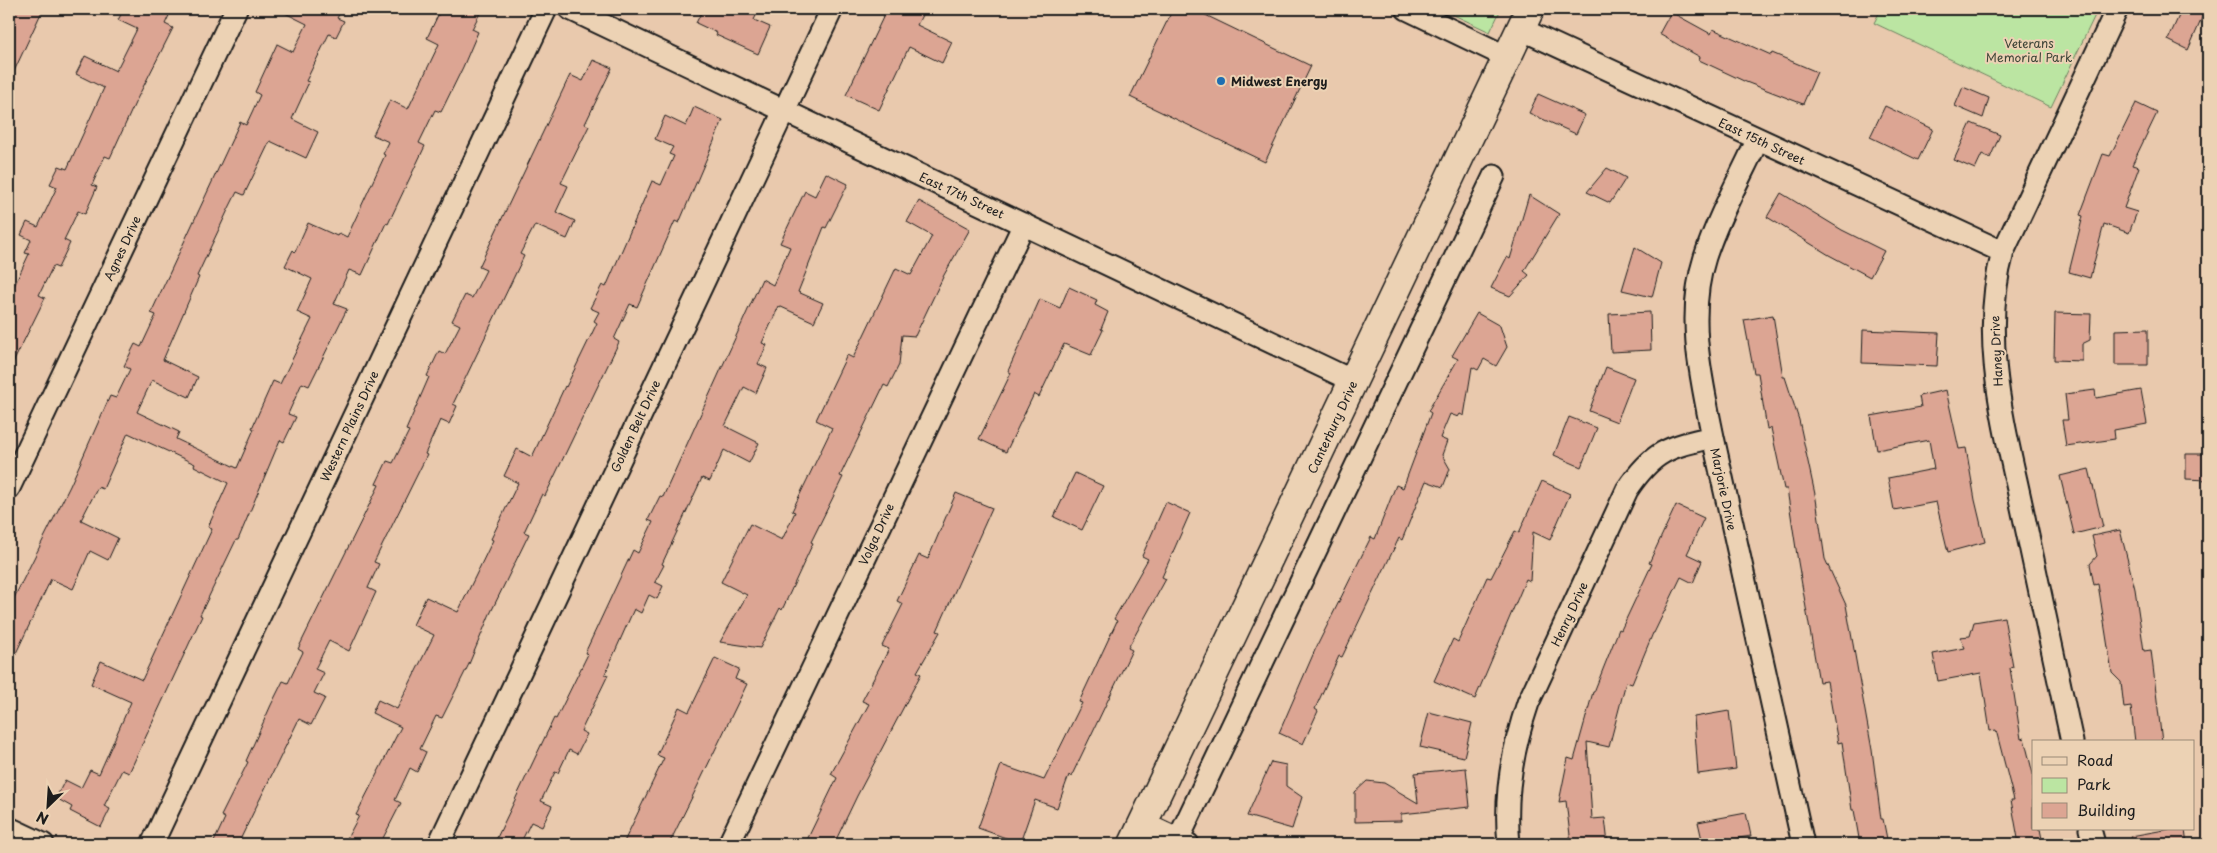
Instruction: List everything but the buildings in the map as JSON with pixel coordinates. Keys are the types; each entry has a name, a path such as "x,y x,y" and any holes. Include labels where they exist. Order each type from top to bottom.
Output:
{"main road":[{"name":"Canterbury Drive","path":"1138,834 1525,19"}],"street":[{"name":"Agnes Drive","path":"9,488 236,9"},
{"name":"Western Plains Drive","path":"152,844 546,9"},
{"name":"East 17th Street","path":"570,9 1353,381"},
{"name":"Golden Belt Drive","path":"439,844 832,9"},
{"path":"1407,9 1508,57"},
{"name":"Haney Drive","path":"2072,740 1996,385 1993,307 1997,275 2003,252 2117,9"},
{"name":"East 15th Street","path":"1525,19 1758,140 2003,252"},
{"name":"Marjorie Drive","path":"1758,140 1705,258 1700,281 1696,339 1699,371 1802,844"},
{"path":"1138,834 1181,843 1494,176"},
{"name":"Volga Drive","path":"728,844 1024,224"},
{"name":"Henry Drive","path":"1509,844 1506,804 1517,736 1528,703 1626,490 1649,462 1664,450 1713,437"},
{"path":"9,828 42,844"},
{"path":"2090,830 2094,844"}],"green space":[{"path":"1441,9 1501,9 1490,32"},
{"name":"Veterans Memorial Park","path":"1881,9 2098,9 2051,107 1874,23"}],"place":[{"name":"Midwest Energy","path":"1221,81"}]}
